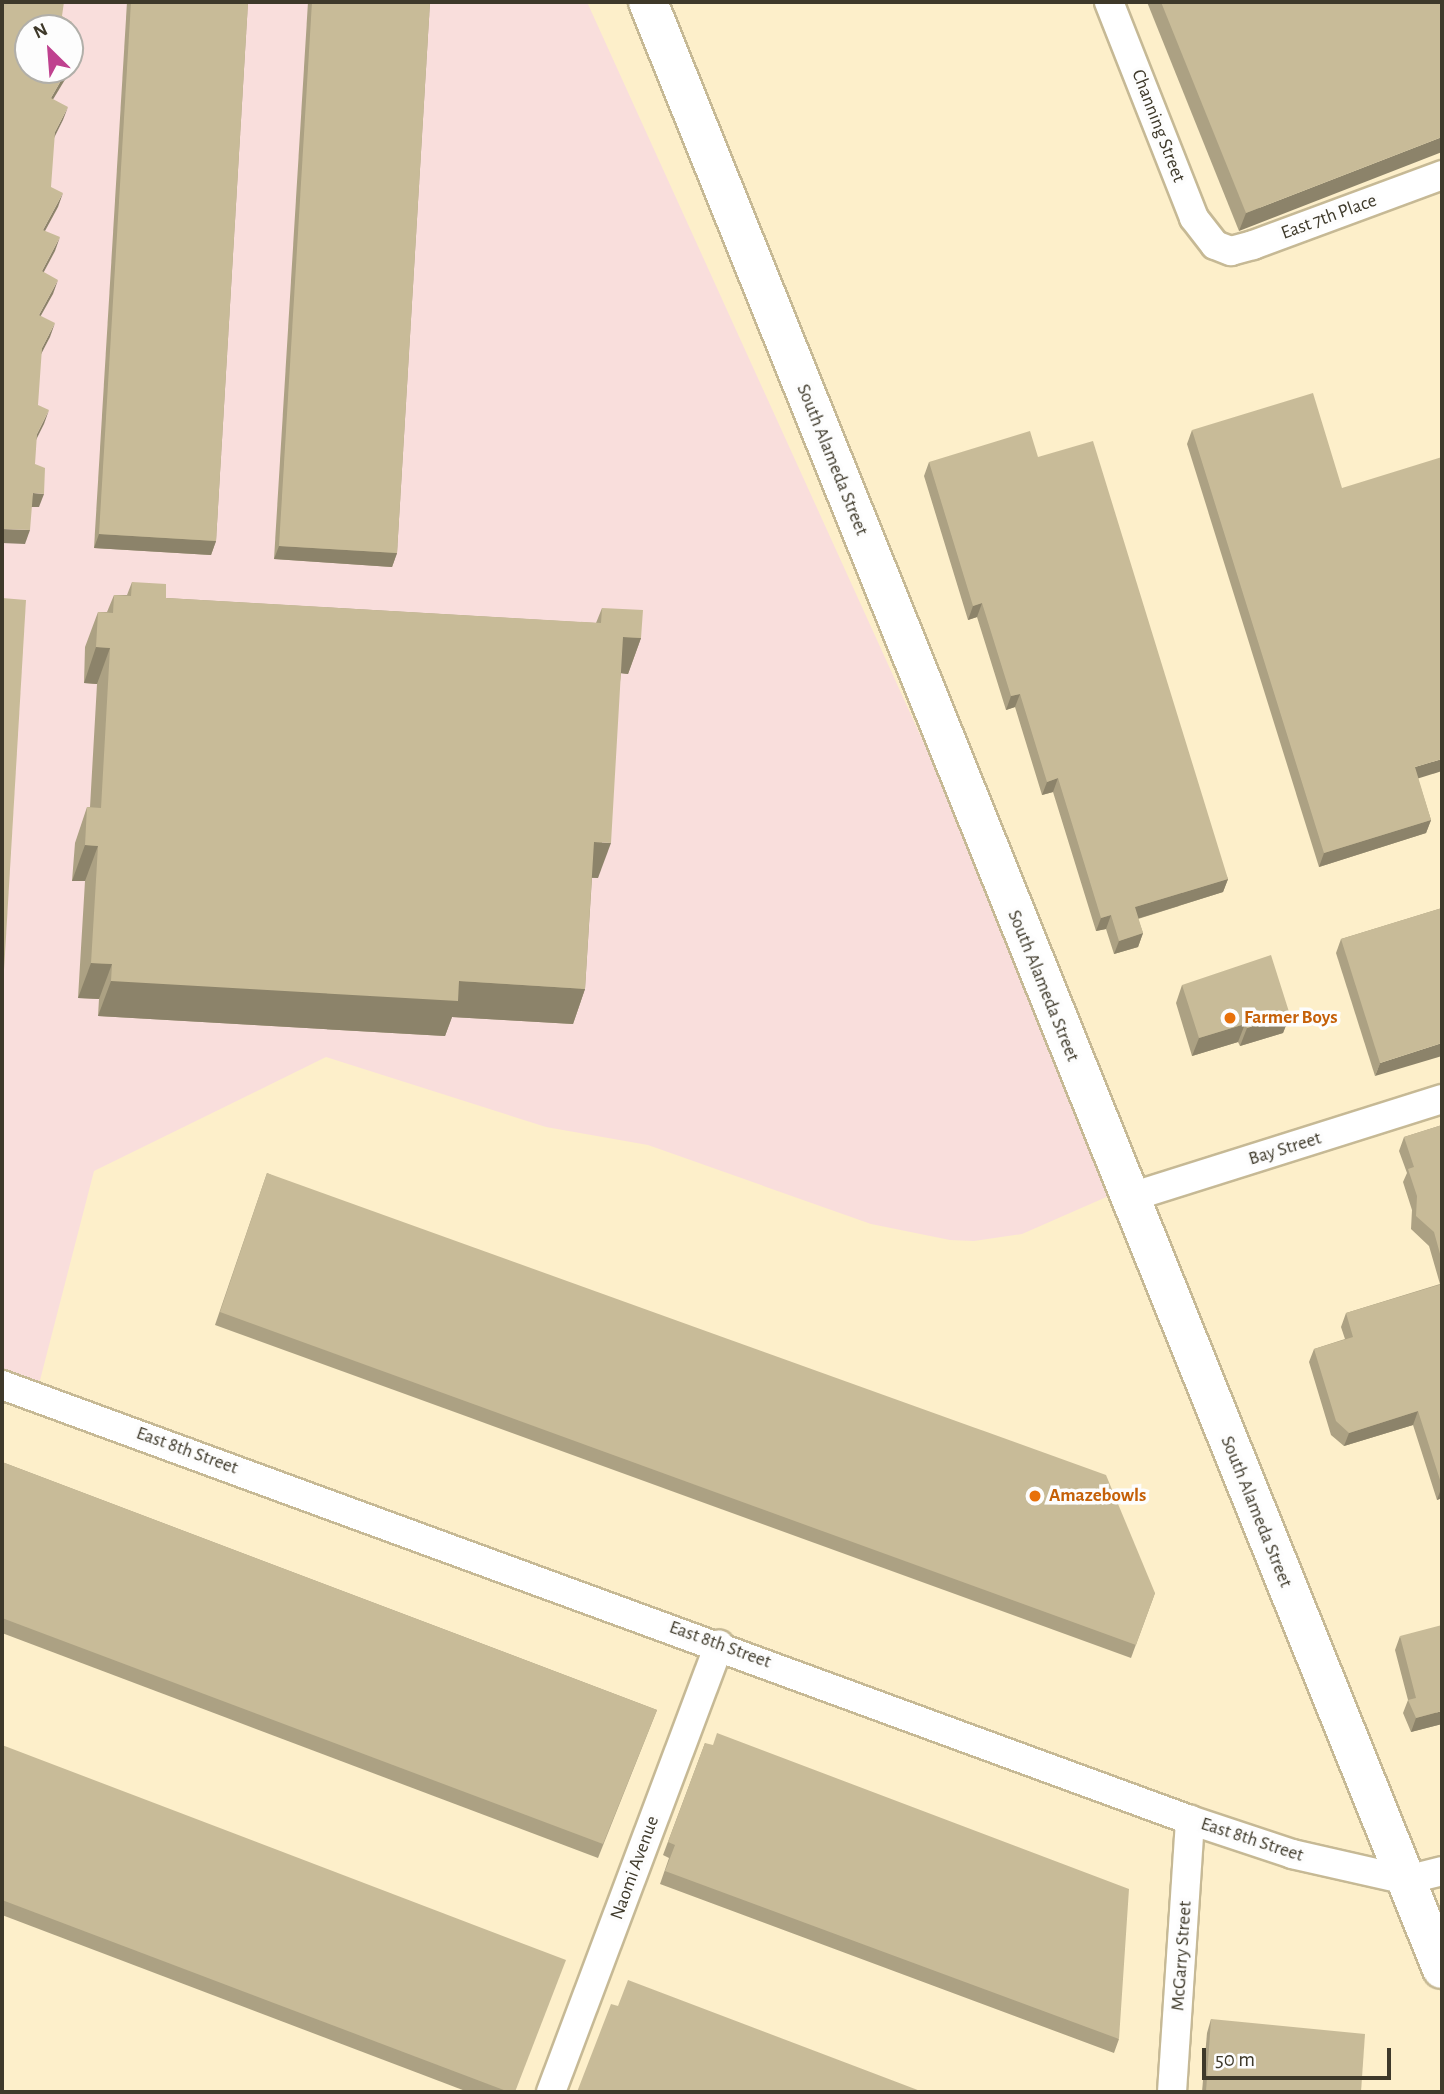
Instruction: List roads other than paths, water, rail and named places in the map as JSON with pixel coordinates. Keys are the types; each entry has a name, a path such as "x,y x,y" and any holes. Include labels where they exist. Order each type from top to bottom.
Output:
{"main road":[{"name":"South Alameda Street","path":"648,2 1128,1198 1442,1969"}],"street":[{"name":"Channing Street","path":"1109,2 1194,218 1215,245"},
{"name":"East 7th Place","path":"1215,245 1231,251 1253,245 1442,175"},
{"name":"Bay Street","path":"1128,1198 1442,1100"},
{"name":"East 8th Street","path":"2,1385 719,1644 1191,1820 1292,1854 1406,1880 1442,1871"},
{"name":"Naomi Avenue","path":"551,2092 719,1644"},
{"name":"McGarry Street","path":"1172,2092 1191,1820"}],"place":[{"name":"Farmer Boys","path":"1230,1018"},
{"name":"Amazebowls","path":"1035,1496"}]}
